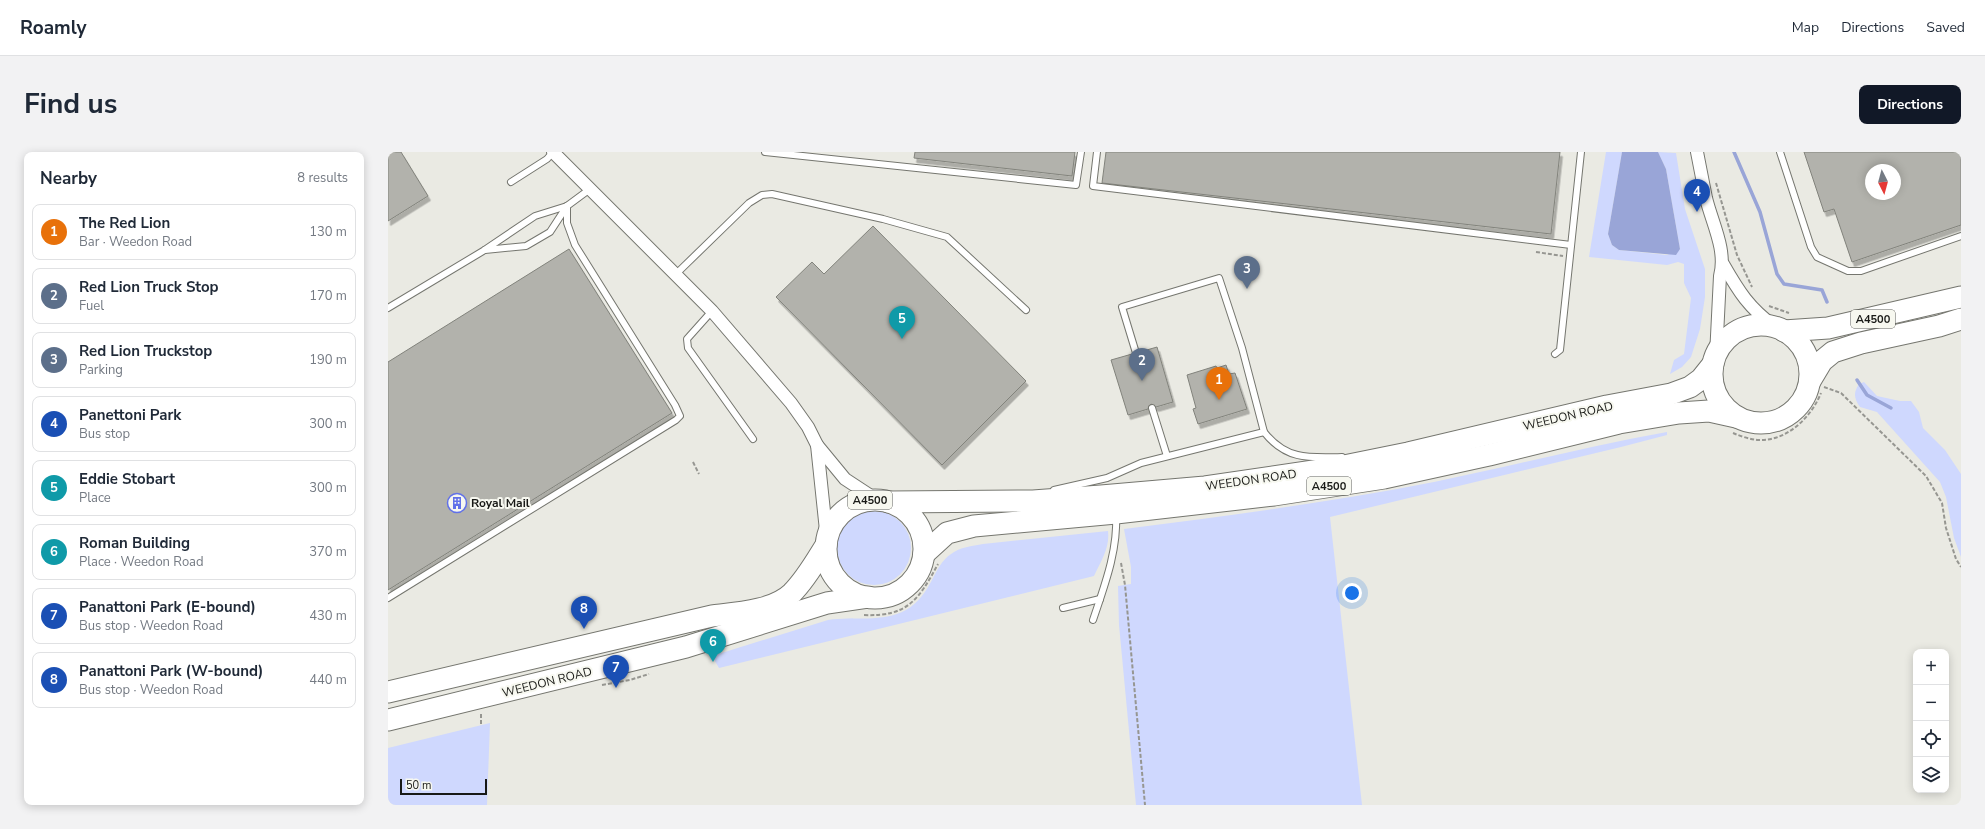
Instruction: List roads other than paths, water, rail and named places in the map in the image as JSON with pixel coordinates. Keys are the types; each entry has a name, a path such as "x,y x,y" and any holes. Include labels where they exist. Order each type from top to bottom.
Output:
{"highway":[{"name":"A4500","path":"1784,324 1841,326 1961,297"},
{"name":"A4500","path":"1820,383 1822,361 1833,352 1861,343 1939,326 1961,319"},
{"path":"1784,324 1805,352 1810,371 1820,383 1806,394 1798,406 1788,415 1776,421 1733,424 1728,410 1716,394 1712,379 1714,360 1723,343 1734,334 1746,328 1784,324"},
{"name":"WEEDON ROAD","path":"883,501 978,502 1079,498 1205,488 1334,468 1408,453 1607,406 1671,394 1690,387 1714,360"},
{"name":"WEEDON ROAD","path":"932,558 938,540 957,529 981,525 1116,513 1274,495 1384,478 1489,455 1619,423 1679,413 1709,411 1733,424"},
{"name":"A4500","path":"388,692 712,616 763,607 781,600 791,593 812,568 827,543 832,526 844,511 856,504 883,501 904,508 916,521 932,558 922,566 916,577 903,589 864,606 838,580 829,565 827,543"},
{"name":"WEEDON ROAD","path":"388,720 686,647 827,604 864,606"}],"street":[{"path":"553,152 712,311 791,403 808,427 817,444 846,479 883,501"},
{"path":"1697,152 1706,197 1722,253 1723,264 1720,276 1714,360"},
{"path":"1723,264 1741,296 1757,314 1784,324"},
{"path":"817,444 827,543"}],"lane":[{"path":"511,182 547,159 553,152"},
{"path":"765,152 1076,185 1081,152"},
{"path":"1096,152 1093,186 1571,245"},
{"path":"1555,354 1560,350 1581,152"},
{"path":"1780,152 1811,247 1817,257 1848,271 1861,271 1961,236"},
{"path":"388,308 482,251 535,216 566,206 590,188"},
{"path":"675,275 749,203 762,195 772,194 883,219 947,237 1026,310"},
{"path":"482,251 526,246 550,232 566,206"},
{"path":"388,598 676,420 680,416 675,405 575,245 567,223 566,206"},
{"path":"1136,353 1122,307 1219,278 1242,348 1264,432 1272,442 1285,452 1300,456 1347,456"},
{"path":"712,311 687,339 688,348 753,439"},
{"path":"1152,408 1167,456"},
{"path":"1044,491 1107,478 1141,463 1264,432"},
{"path":"1354,456 1408,453"},
{"path":"978,502 1029,494"},
{"path":"1093,620 1108,575 1117,526 1116,513"},
{"path":"1063,608 1100,599"}],"waterway":[{"path":"1734,152 1760,212 1777,274 1784,284 1822,290 1827,302"},
{"path":"1857,380 1867,395 1891,408"}],"place":[{"name":"Panettoni Park","path":"1697,212"},
{"name":"Red Lion Truckstop","path":"1247,289"},
{"name":"Eddie Stobart","path":"902,339"},
{"name":"Red Lion Truck Stop","path":"1142,381"},
{"name":"The Red Lion","path":"1219,400"},
{"name":"Royal Mail","path":"457,503"},
{"name":"Panattoni Park (W-bound)","path":"584,629"},
{"name":"Roman Building","path":"713,662"},
{"name":"Panattoni Park (E-bound)","path":"616,688"}]}
